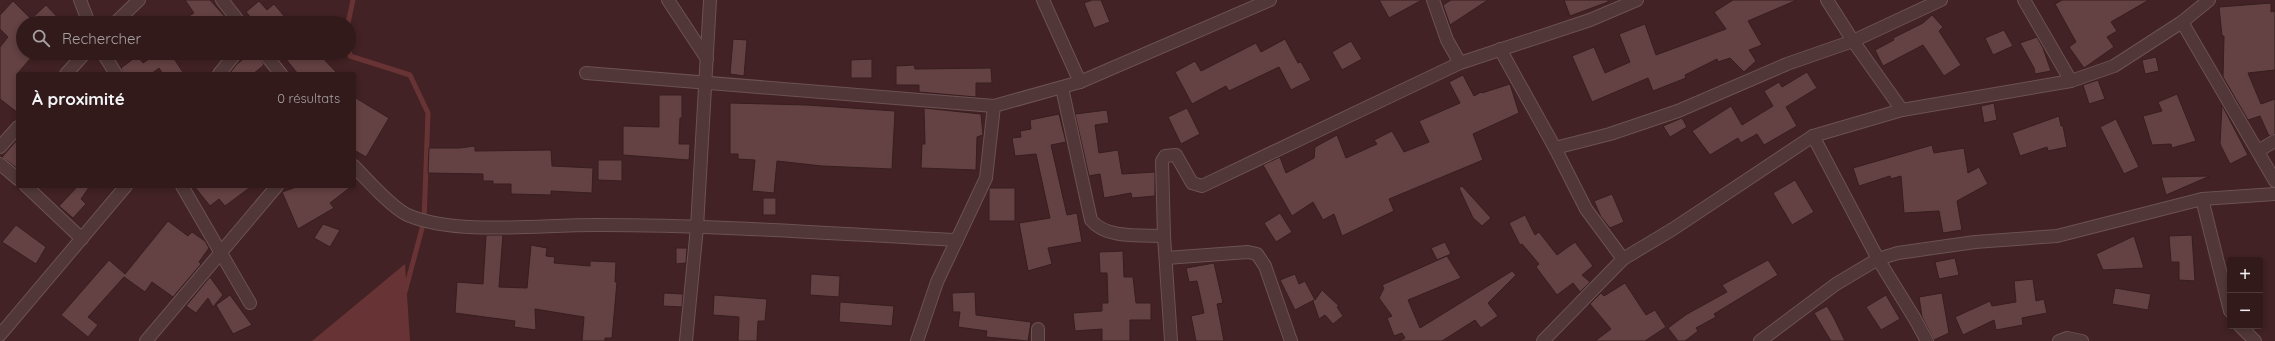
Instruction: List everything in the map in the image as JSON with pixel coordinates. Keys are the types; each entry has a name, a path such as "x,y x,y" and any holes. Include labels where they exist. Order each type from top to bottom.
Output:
{"street":[{"path":"80,0 86,16"},
{"path":"123,16 140,0"},
{"path":"222,0 235,16"},
{"path":"668,0 707,59"},
{"path":"686,341 697,227 710,0"},
{"path":"1043,0 1080,82"},
{"path":"586,73 994,106 1080,82 1270,0"},
{"path":"1433,0 1447,40 1460,63"},
{"path":"1171,341 1164,236 1162,161 1165,156 1176,155 1192,183 1202,186 1460,63 1590,20 1637,0"},
{"path":"1827,0 1853,41 1902,110"},
{"path":"1555,148 1610,134 1678,111 1787,64 1853,41 1941,0"},
{"path":"2024,0 2071,81"},
{"path":"1543,341 1623,259 1673,229 1813,136 1902,110 2071,81 2114,66 2182,22 2209,0"},
{"path":"2182,22 2275,181"},
{"path":"1500,49 1555,148 1586,209 1623,259"},
{"path":"68,72 79,60"},
{"path":"107,60 115,72"},
{"path":"221,72 230,60"},
{"path":"270,60 279,72"},
{"path":"1062,88 1091,220 1098,228 1113,232 1164,236"},
{"path":"917,341 937,282 986,178 994,106"},
{"path":"0,147 16,129"},
{"path":"1813,136 1878,259 1916,318 1927,341"},
{"path":"2258,151 2275,142"},
{"path":"0,164 16,177"},
{"path":"356,168 375,188 408,216 437,224 473,227 600,224 697,227 957,240"},
{"path":"28,188 82,239"},
{"path":"0,335 124,188"},
{"path":"183,188 250,303"},
{"path":"146,341 275,188"},
{"path":"1760,341 1836,284 1878,259 1898,253 1975,242 2057,236 2202,199 2275,194"},
{"path":"2202,199 2227,299"},
{"path":"1166,258 1248,252 1257,254 1266,266 1291,341"},
{"path":"2243,329 2255,341"},
{"path":"2059,341 2067,338 2082,341"}],"shaded area":[{"path":"405,264 410,341 312,341"}],"building":[{"path":"185,0 210,0 224,16 189,16 194,13"},
{"path":"1092,0 1101,0 1110,22 1094,28 1084,3"},
{"path":"1379,0 1422,0 1389,18"},
{"path":"1451,0 1488,0 1450,25 1443,5"},
{"path":"1564,0 1608,0 1608,2 1570,16"},
{"path":"1733,0 1797,0 1748,21 1762,45 1749,50 1756,61 1744,72 1730,58 1718,62 1717,59 1685,75 1686,78 1653,91 1648,78 1592,102 1572,56 1594,47 1605,73 1630,62 1619,34 1645,24 1656,55 1726,29 1714,12"},
{"path":"2062,0 2149,0 2111,22 2117,31 2107,37 2114,47 2084,68 2069,47 2076,42 2055,4"},
{"path":"13,1 28,16 16,16 16,60 29,60 19,72 16,72 16,111 0,99 0,47 8,37 0,29 0,15"},
{"path":"259,1 267,10 274,4 284,16 250,16 246,12"},
{"path":"2271,3 2271,12 2275,11 2275,70 2248,73 2261,104 2275,99 2275,134 2269,136 2260,116 2248,120 2223,77 2224,36 2222,36 2219,7"},
{"path":"46,5 56,16 34,16"},
{"path":"1932,15 1943,27 1939,31 1961,65 1944,76 1923,45 1883,66 1875,50 1894,40 1893,38 1923,23"},
{"path":"2004,30 2013,46 1993,55 1985,38"},
{"path":"2037,37 2043,48 2051,71 2035,74 2034,68 2020,43"},
{"path":"733,39 747,40 744,76 730,74"},
{"path":"1285,39 1298,63 1301,62 1311,80 1291,90 1279,67 1229,91 1226,86 1192,104 1175,72 1195,61 1201,71 1256,43 1261,52"},
{"path":"1351,41 1362,59 1342,70 1332,52"},
{"path":"2156,57 2159,71 2145,74 2142,60"},
{"path":"872,59 872,78 851,78 851,60"},
{"path":"132,60 140,60 143,63 148,60 175,60 183,72 162,72 159,68 154,72 122,72 121,68"},
{"path":"242,60 261,60 264,65 255,72 231,72"},
{"path":"287,60 325,60 336,72 296,72"},
{"path":"914,65 915,69 991,68 992,83 976,83 976,97 919,92 919,85 896,85 896,66"},
{"path":"1807,72 1817,88 1786,107 1797,126 1764,145 1757,134 1741,143 1738,138 1710,155 1692,131 1731,106 1742,125 1773,106 1764,91 1779,82 1782,87"},
{"path":"1463,75 1474,96 1481,92 1482,93 1510,84 1519,113 1473,134 1483,160 1389,199 1394,211 1342,236 1334,214 1323,220 1313,202 1292,216 1263,165 1280,157 1286,173 1314,158 1315,147 1337,135 1346,158 1377,144 1374,140 1392,131 1404,152 1429,142 1419,121 1460,103 1449,82"},
{"path":"2098,80 2105,99 2089,104 2083,85"},
{"path":"2177,94 2196,141 2172,148 2171,144 2152,145 2143,116 2162,111 2158,102"},
{"path":"659,95 682,95 682,118 680,118 679,144 690,144 689,160 623,155 623,126 659,127"},
{"path":"356,98 389,118 366,157 356,151"},
{"path":"730,103 807,105 895,111 892,169 822,166 777,161 774,193 752,191 755,160 738,159 738,154 730,154"},
{"path":"1994,103 1997,120 1984,123 1981,106"},
{"path":"2222,105 2248,155 2230,164 2220,144"},
{"path":"924,108 981,114 983,135 977,137 976,170 921,168 922,144 925,144"},
{"path":"1187,108 1200,134 1181,144 1168,117"},
{"path":"1107,110 1109,123 1095,125 1099,153 1118,150 1122,174 1155,172 1155,196 1132,198 1131,193 1104,198 1100,174 1089,176 1075,114"},
{"path":"1059,114 1066,142 1051,145 1067,215 1077,213 1082,242 1048,248 1052,264 1028,271 1019,223 1050,218 1036,154 1015,156 1012,138 1021,137 1020,131 1031,129 1030,120"},
{"path":"2059,116 2061,126 2063,126 2067,147 2048,151 2047,147 2020,156 2012,133"},
{"path":"1682,118 1687,127 1670,137 1663,126"},
{"path":"2116,119 2139,167 2124,174 2100,127"},
{"path":"16,141 16,168 2,157"},
{"path":"1932,145 1934,153 1964,148 1968,173 1979,167 1988,184 1957,201 1962,230 1943,233 1939,211 1904,213 1901,176 1891,179 1890,176 1859,186 1853,168"},
{"path":"475,146 475,151 551,150 552,166 593,168 592,193 551,191 551,195 511,194 511,184 493,184 493,181 483,181 483,174 428,173 429,148 459,148"},
{"path":"598,160 622,160 622,181 598,180"},
{"path":"2210,176 2166,195 2161,177"},
{"path":"1795,180 1814,212 1792,225 1773,193"},
{"path":"1462,186 1491,218 1482,226 1473,218 1459,188"},
{"path":"76,188 89,188 81,199 86,204 73,218 59,206"},
{"path":"196,188 249,188 225,206 219,199 210,206"},
{"path":"293,188 349,188 330,203 334,208 298,229 282,192"},
{"path":"989,188 1015,188 1015,221 989,221"},
{"path":"1612,194 1624,222 1610,228 1601,217 1594,201"},
{"path":"763,198 776,198 776,215 763,215"},
{"path":"1280,213 1292,232 1276,242 1264,223"},
{"path":"1525,215 1535,235 1539,232 1557,255 1575,242 1593,266 1582,275 1590,282 1580,292 1573,283 1557,295 1536,267 1539,264 1522,244 1520,245 1509,223"},
{"path":"168,221 188,236 192,232 205,241 209,248 199,262 201,264 173,297 152,282 145,292 124,277 88,317 98,325 88,337 61,315 109,260 125,274"},
{"path":"323,224 340,230 330,247 314,238"},
{"path":"16,225 46,247 36,264 2,242"},
{"path":"486,235 503,235 499,287 527,288 531,245 547,248 546,256 555,257 554,263 590,266 590,261 616,262 615,282 617,282 612,338 605,338 605,341 582,341 584,317 535,309 536,330 514,327 515,321 455,313 457,282 483,284"},
{"path":"2192,235 2195,281 2179,280 2179,262 2171,262 2169,236"},
{"path":"2134,236 2144,268 2103,270 2096,254"},
{"path":"1445,242 1451,254 1437,260 1431,248"},
{"path":"676,248 687,248 686,263 676,264"},
{"path":"1123,251 1124,277 1133,277 1136,303 1151,303 1151,320 1130,320 1130,341 1102,341 1102,329 1075,331 1073,313 1102,311 1102,303 1108,303 1107,273 1100,273 1099,252"},
{"path":"1447,256 1461,278 1408,300 1420,328 1512,271 1516,275 1488,303 1498,316 1481,328 1475,320 1442,341 1399,341 1405,338 1402,333 1394,336 1387,318 1392,316 1379,298 1384,288 1382,285"},
{"path":"1955,258 1959,275 1939,279 1935,262"},
{"path":"1768,260 1778,275 1714,314 1716,317 1696,328 1698,331 1685,341 1678,341 1668,328 1687,314 1727,292 1722,285"},
{"path":"1214,263 1223,303 1217,304 1224,341 1196,341 1191,316 1204,313 1197,281 1189,282 1186,268"},
{"path":"811,274 840,276 839,297 810,295"},
{"path":"1295,274 1299,284 1305,281 1315,300 1322,290 1339,306 1337,307 1343,316 1333,324 1325,315 1319,319 1313,301 1314,300 1295,310 1280,280"},
{"path":"210,277 223,295 213,307 208,298 196,313 186,306"},
{"path":"2033,279 2036,301 2044,299 2047,313 2022,318 2023,325 1996,330 1994,320 1963,335 1955,317 1990,301 1992,306 2016,302 2014,281"},
{"path":"1625,283 1646,315 1655,310 1666,327 1645,341 1595,341 1611,329 1590,304 1601,293 1604,296"},
{"path":"2115,288 2151,294 2148,310 2112,304"},
{"path":"975,292 976,315 1031,322 1028,341 986,337 987,331 958,327 960,312 953,312 952,293"},
{"path":"664,293 683,294 682,307 663,306"},
{"path":"1942,293 1949,333 1934,340 1922,317 1919,297"},
{"path":"230,295 252,325 233,334 216,305"},
{"path":"714,295 767,299 765,321 758,321 757,341 738,341 739,317 713,315"},
{"path":"1886,295 1900,319 1881,330 1866,307"},
{"path":"840,302 894,306 892,326 839,322"},
{"path":"1827,306 1845,341 1831,341 1814,313"}],"waterway":[{"path":"350,16 353,0"},
{"path":"356,58 410,75 428,113 424,221 405,292"}]}
